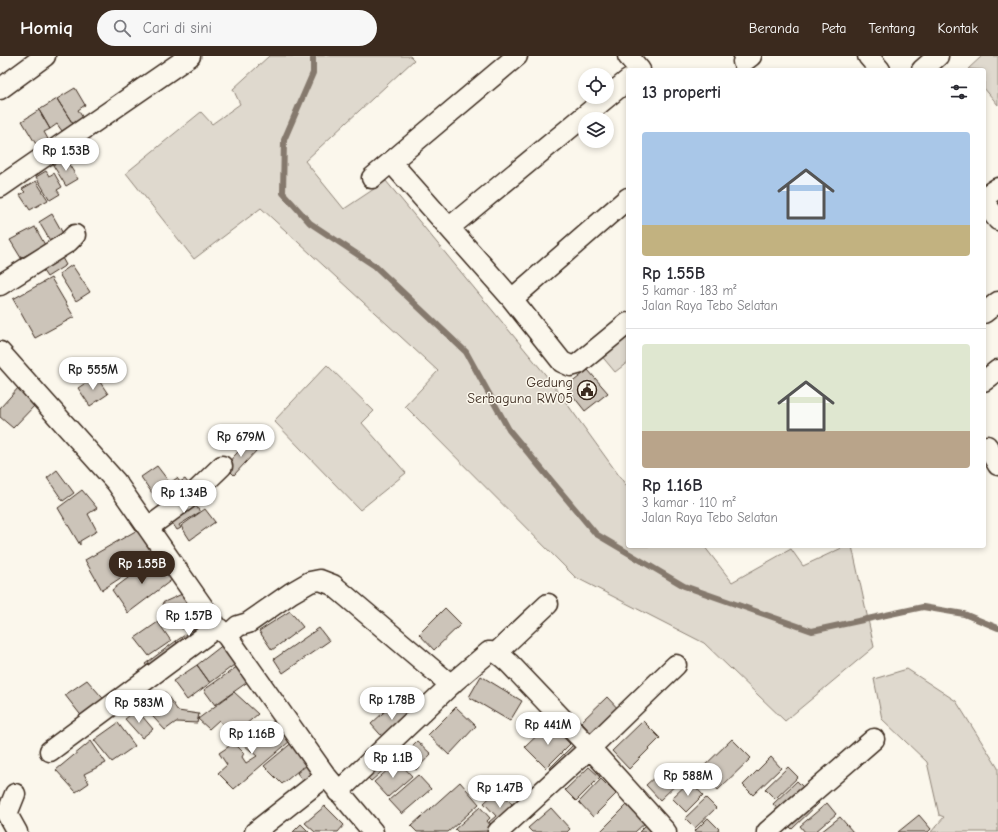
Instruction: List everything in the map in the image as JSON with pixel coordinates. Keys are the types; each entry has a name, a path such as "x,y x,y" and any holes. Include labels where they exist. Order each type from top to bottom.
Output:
{"street":[{"path":"0,89 45,56"},
{"path":"0,187 190,56"},
{"path":"372,178 517,56"},
{"path":"628,56 638,68"},
{"path":"868,56 878,68"},
{"path":"924,68 938,56"},
{"path":"450,227 626,82"},
{"path":"391,162 512,299 562,362 570,366 583,361 626,324"},
{"path":"986,196 998,188"},
{"path":"512,299 626,200"},
{"path":"986,205 998,220"},
{"path":"0,285 63,246 75,235"},
{"path":"986,311 998,302"},
{"path":"0,352 116,482 326,776 373,832"},
{"path":"987,446 998,465"},
{"path":"149,527 190,497 222,466"},
{"path":"50,751 222,632 248,623 291,593 310,582 320,580 326,581 333,585 451,685"},
{"path":"496,653 548,604"},
{"path":"338,792 451,685 489,652 496,653 509,663 590,748 666,832"},
{"path":"498,832 590,748 676,665"},
{"path":"776,829 874,739"},
{"path":"255,832 326,776"},
{"path":"15,794 7,814 17,832"}],"shaded area":[{"path":"269,56 410,56 414,60 305,161 344,209 386,181 549,379 626,485 626,548 706,548 732,582 791,549 803,566 842,548 852,548 874,647 785,721 704,643 575,577 405,406 438,371 261,208 194,259 126,173 201,112 212,124 240,104 233,89"},
{"path":"982,56 998,56 998,105 986,90 986,68 969,68"},
{"path":"626,334 626,364 615,372 600,354"},
{"path":"327,365 374,411 362,423 406,473 360,510 274,421"},
{"path":"907,669 956,701 998,768 998,832 931,832 944,817 939,815 927,762 882,719 874,679"}],"building":[{"path":"75,88 85,105 78,110 83,118 73,124 57,99"},
{"path":"57,99 73,124 62,131 57,124 50,129 39,110"},
{"path":"39,110 50,129 44,132 48,139 37,146 22,121"},
{"path":"65,158 78,179 66,186 53,165"},
{"path":"46,171 49,176 54,173 62,187 57,190 60,194 50,200 36,177"},
{"path":"36,181 48,200 30,210 20,195 25,192 22,189"},
{"path":"52,214 65,237 52,244 39,222"},
{"path":"35,227 45,245 21,258 10,240"},
{"path":"61,256 66,265 47,277 41,268"},
{"path":"72,265 90,292 76,301 59,274"},
{"path":"51,278 74,317 35,338 13,299"},
{"name":"Gedung Serbaguna RW05","path":"588,370 608,393 585,411 566,387"},
{"path":"96,376 108,394 90,406 78,388"},
{"path":"19,387 37,403 13,428 0,417 0,408"},
{"path":"248,441 257,450 234,475 225,466"},
{"path":"157,466 170,483 177,478 180,482 185,479 194,491 165,512 141,477"},
{"path":"57,470 74,493 63,501 47,478"},
{"path":"82,490 97,508 88,514 97,531 80,541 80,545 58,508"},
{"path":"192,500 200,512 179,525 181,528 177,530 168,517"},
{"path":"205,509 215,522 190,540 181,526"},
{"path":"139,529 157,554 102,590 85,560"},
{"path":"156,557 173,579 128,613 112,590"},
{"path":"191,590 206,613 182,629 162,603"},
{"path":"445,608 461,624 434,650 419,634"},
{"path":"290,611 303,627 272,650 259,631"},
{"path":"209,619 182,650 176,641"},
{"path":"158,622 171,641 149,656 135,638"},
{"path":"319,628 329,641 283,673 274,659"},
{"path":"176,641 182,650 152,673 145,664"},
{"path":"224,644 238,662 210,683 197,665"},
{"path":"197,665 210,683 187,700 173,681"},
{"path":"238,666 249,681 215,705 204,690"},
{"path":"481,676 522,701 510,721 469,697"},
{"path":"87,680 108,704 87,723 65,695"},
{"path":"165,692 178,711 199,714 197,723 176,722 165,730 143,706"},
{"path":"234,692 258,714 232,736 219,720 209,729 198,719"},
{"path":"607,697 622,713 597,739 581,722"},
{"path":"396,701 413,719 387,742 371,724"},
{"path":"456,707 476,726 449,755 428,735"},
{"path":"137,710 153,729 142,738 125,719"},
{"path":"273,721 290,741 234,789 218,773 227,765 219,753 234,743 244,753 242,757 246,763 257,756 244,745"},
{"path":"643,721 660,738 629,769 612,751"},
{"path":"118,723 135,746 112,762 94,740"},
{"path":"550,723 570,744 546,768 525,747"},
{"path":"732,739 751,758 718,790 699,771"},
{"path":"91,741 106,763 84,774 89,783 76,792 56,770"},
{"path":"294,741 309,762 282,784 264,766"},
{"path":"417,741 431,754 416,770 402,756"},
{"path":"574,744 579,751 557,774 550,768"},
{"path":"385,752 394,761 371,781 363,773"},
{"path":"771,757 781,768 753,795 743,785"},
{"path":"312,761 323,776 309,788 297,773"},
{"path":"398,761 412,776 388,797 374,782"},
{"path":"668,765 682,779 660,800 646,785"},
{"path":"589,767 600,777 576,801 565,790"},
{"path":"788,767 798,777 775,799 765,789"},
{"path":"418,775 431,789 402,814 389,800"},
{"path":"601,779 616,794 593,817 579,802"},
{"path":"690,781 703,795 686,812 672,798"},
{"path":"797,781 808,792 784,816 773,804"},
{"path":"460,782 479,804 448,832 417,832 411,826"},
{"path":"499,789 518,811 496,830 489,822 496,816 484,803"},
{"path":"811,795 819,803 792,829 784,821"},
{"path":"706,798 716,808 695,828 685,818"},
{"path":"827,803 836,814 815,832 805,832 800,826"},
{"path":"628,804 646,822 635,832 600,832"},
{"path":"325,806 344,825 338,832 315,832 305,823"},
{"path":"480,807 490,818 487,821 495,831 458,832 455,829"},
{"path":"551,808 570,829 567,832 532,832 528,828"},
{"path":"919,815 931,829 928,832 898,832"},
{"path":"840,817 853,832 821,832"},
{"path":"708,818 719,829 717,832 694,832"},
{"path":"301,824 309,832 293,832"},
{"path":"646,825 652,832 639,832"}],"waterway":[{"path":"313,56 313,73 284,140 283,193 310,223 375,266 466,352 509,430 596,534 684,586 812,631 923,607 964,614 998,628"}],"place":[{"name":"Gedung Serbaguna RW05","path":"587,390"}]}
